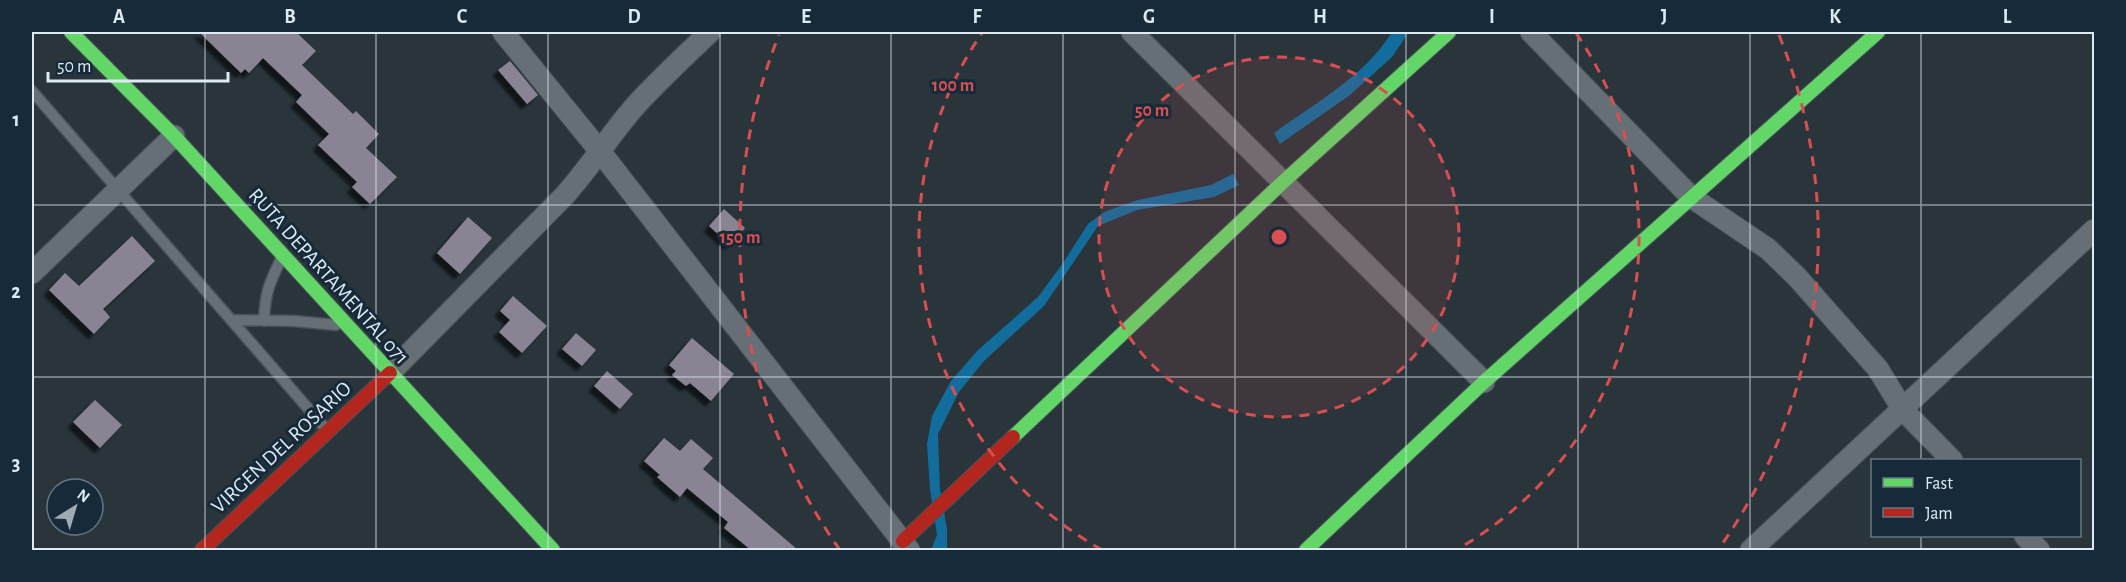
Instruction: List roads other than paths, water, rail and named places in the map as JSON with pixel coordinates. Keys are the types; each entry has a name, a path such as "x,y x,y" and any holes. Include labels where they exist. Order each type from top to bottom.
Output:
{"street":[{"name":"RUTA DEPARTAMENTAL 071","path":"71,32 174,136 553,550"},
{"path":"503,32 599,150 906,546 1283,182 1449,32"},
{"path":"390,373 565,195 637,104 710,32"},
{"path":"1132,32 1484,382"},
{"path":"1531,32 1691,197 1768,249 1797,277 1878,369 1903,410 1951,459"},
{"path":"1306,550 1484,382 1873,33"},
{"path":"32,273 174,136"},
{"path":"1751,550 2094,230"},
{"name":"VIRGEN DEL ROSARIO","path":"202,550 390,373"},
{"path":"2026,537 2039,550"}],"lane":[{"path":"32,91 328,431"},
{"path":"264,321 268,285 283,256"},
{"path":"232,320 294,321 347,327"}],"water":[{"path":"1392,32 1409,32 1392,57 1350,95 1280,144 1274,133 1354,75 1381,48"},
{"path":"1233,174 1239,185 1214,197 1137,210 1098,226 1044,306 984,361 959,392 938,434 940,489 947,529 947,550 931,550 937,535 930,489 927,444 932,416 951,381 978,350 1038,297 1088,224 1104,212 1138,200 1211,185"}]}
